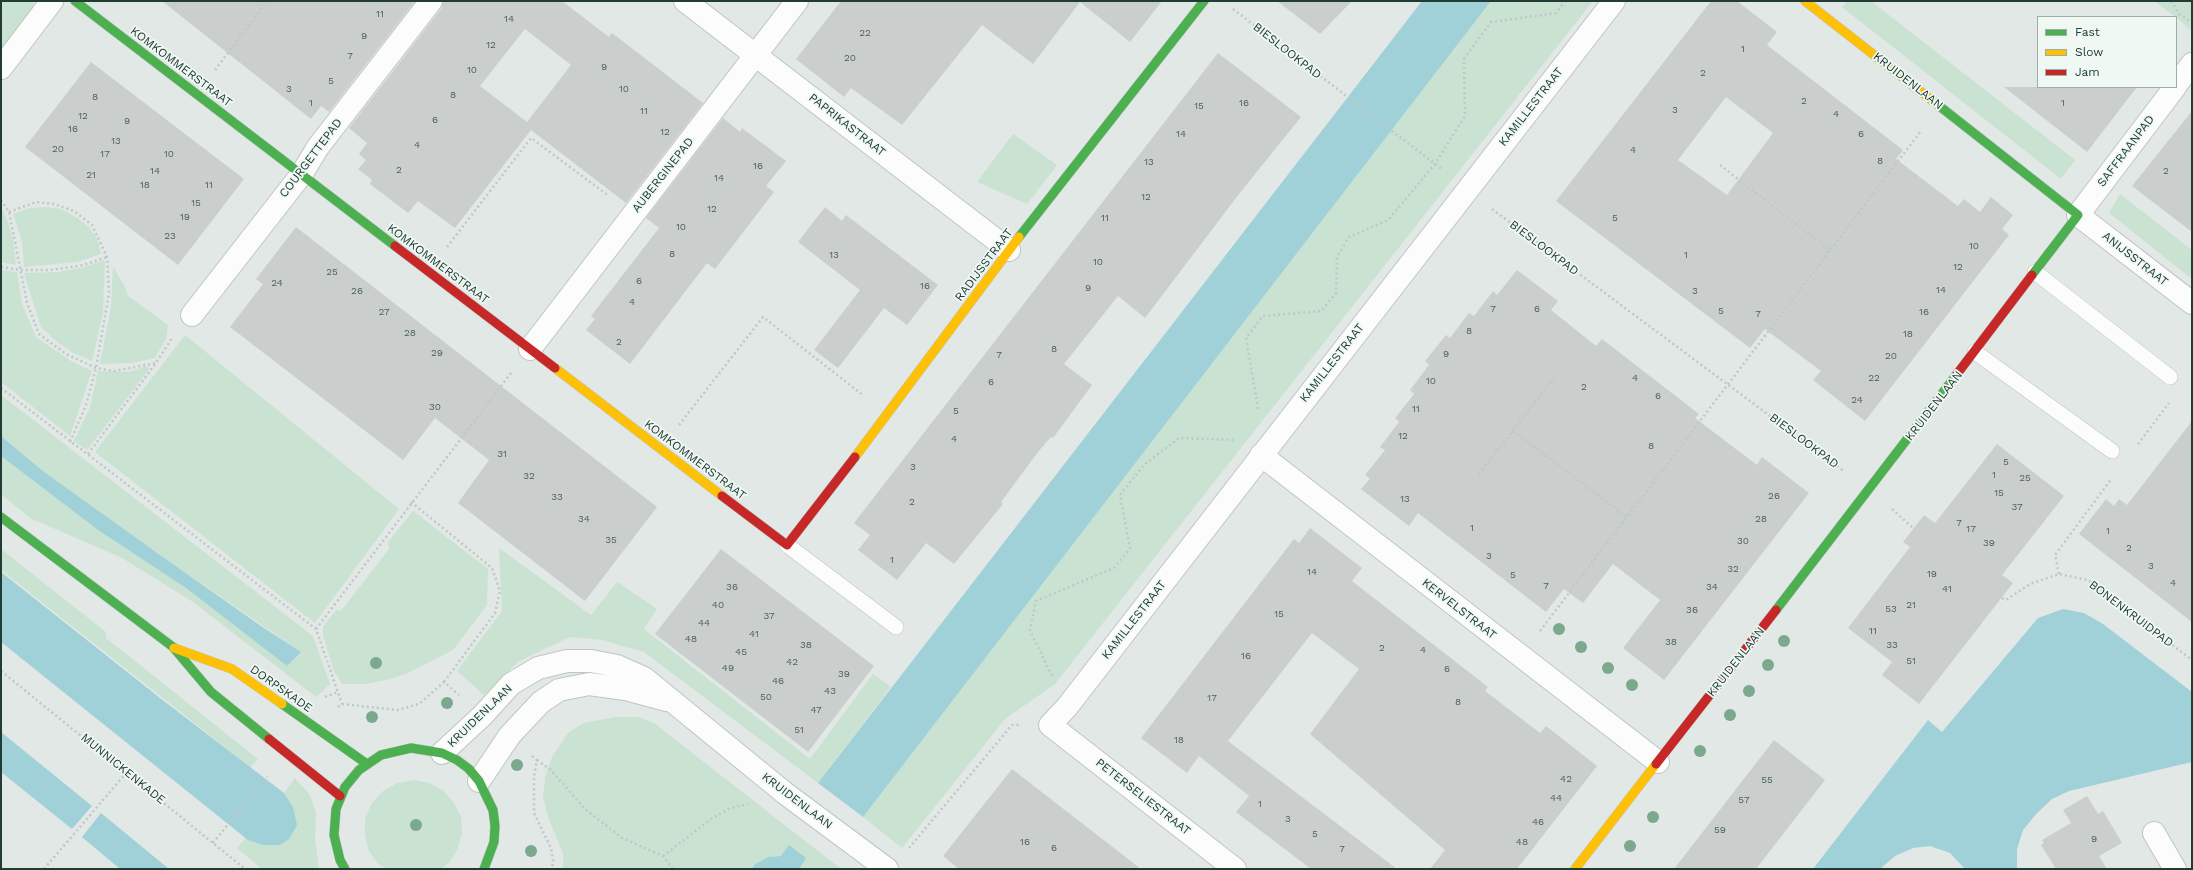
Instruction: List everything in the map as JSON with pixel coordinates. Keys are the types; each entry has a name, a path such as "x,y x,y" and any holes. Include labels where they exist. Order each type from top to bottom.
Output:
{"street":[{"path":"1,68 52,1"},
{"name":"KOMKOMMERSTRAAT","path":"75,1 787,545"},
{"name":"COURGETTEPAD","path":"192,315 301,174 318,147 432,1"},
{"name":"PAPRIKASTRAAT","path":"685,1 1009,250"},
{"name":"AUBERGINEPAD","path":"530,349 797,1"},
{"name":"RADIJSSTRAAT","path":"787,545 888,415 1009,250 1204,1"},
{"name":"KAMILLESTRAAT","path":"1050,725 1067,707 1614,1"},
{"name":"KRUIDENLAAN","path":"1574,869 1869,490 2078,215 1807,2"},
{"name":"SAFFRAANPAD","path":"2177,83 2192,64"},
{"name":"SAFFRAANPAD","path":"2078,215 2173,88"},
{"name":"ANIJSSTRAAT","path":"2078,215 2192,303"},
{"name":"KERVELSTRAAT","path":"1261,455 1658,762"},
{"name":"DORPSKADE","path":"1,517 173,647 211,692 340,796"},
{"name":"DORPSKADE","path":"173,647 232,669 367,764"},
{"name":"KRUIDENLAAN","path":"442,753 483,715 511,684 538,668 567,661 590,661 617,666 644,678 671,702 786,794 887,869"},
{"name":"KRUIDENLAAN","path":"479,781 510,735 540,702 559,690 589,684 625,689 671,702"},
{"name":"PETERSELIESTRAAT","path":"1050,725 1235,869"},
{"path":"346,869 340,860 334,835 336,809 340,796 352,778 367,764 381,756 411,748 442,753 469,769 479,781 493,810 496,826 490,858 484,869"},
{"path":"2154,833 2175,869"},
{"path":"490,858 498,865"}],"lane":[{"path":"2035,272 2170,377"},
{"path":"1975,352 2112,451"},
{"path":"787,545 896,627"}],"path":[{"path":"196,94 267,1"},
{"path":"1259,413 1246,338 1263,316 1321,311 1336,293 1337,257 1349,237 1388,220 1435,164 1465,116 1464,59 1491,22 1556,13 1565,1"},
{"path":"2171,1 2179,14 2192,22"},
{"name":"BIESLOOKPAD","path":"1228,5 1407,144 1869,490"},
{"path":"1521,656 1940,106"},
{"path":"428,272 531,138 633,214"},
{"path":"1720,165 1831,251"},
{"path":"1,200 9,212 27,303 39,334 66,354 96,368 114,371 156,363"},
{"path":"9,212 36,202 54,204 74,211 92,225 107,257 109,293 96,368 86,405 70,442"},
{"path":"1,267 21,270 50,270 84,265 107,257"},
{"path":"660,449 763,317 888,415"},
{"path":"88,454 156,363 172,338"},
{"path":"316,629 530,349"},
{"path":"1479,474 1555,377"},
{"path":"1,388 316,629 342,704"},
{"path":"1513,431 1627,517"},
{"path":"1067,707 1030,630 1036,601 1114,568 1130,548 1120,495 1144,465 1179,438 1239,441"},
{"path":"412,502 492,568 500,591 496,613 444,682"},
{"name":"BONENKRUIDPAD","path":"2002,598 2006,600 2030,584 2059,574 2088,580 2192,660"},
{"name":"MUNNICKENKADE","path":"1,671 245,869"},
{"path":"907,851 1012,725 1050,725"},
{"path":"537,760 551,770 585,809 622,838 663,856 673,869"},
{"path":"44,869 127,772"},
{"path":"213,843 268,774"},
{"path":"663,856 711,819 731,808 786,794"}],"green space":[{"path":"4,1 33,1 34,9 1,51 1,5"},
{"path":"1491,1 1593,1 1055,684 1005,719 902,848 863,817"},
{"path":"1847,1 1871,1 2075,160 2061,179 1842,7"},
{"path":"2154,1 2192,1 2192,31 2177,18 2177,16 2175,16"},
{"path":"1013,134 1057,165 1027,204 977,182"},
{"path":"2120,194 2192,250 2192,279 2109,213"},
{"path":"1,207 8,222 13,240 16,265 1,262"},
{"path":"46,207 61,209 76,217 89,227 97,239 101,254 77,262 24,267 22,241 13,214 30,208"},
{"path":"105,260 103,312 92,361 73,353 56,341 41,327 24,273 58,272 84,267"},
{"path":"113,267 124,285 128,296 168,325 166,339 155,358 132,363 100,364 111,307"},
{"path":"1,270 17,272 22,304 36,337 71,361 92,371 70,436 1,382"},
{"path":"185,335 399,509 315,623 95,452"},
{"path":"145,366 150,368 87,450 74,441 90,407 98,371 129,372"},
{"path":"1,395 313,636 330,684 316,697 193,602 122,558 30,518 1,494 1,456 98,530 186,588 287,666 301,652 153,550 43,471 1,436"},
{"path":"413,511 488,569 487,605 453,650 408,673 387,680 365,684 342,684 333,669 323,635 323,627 336,610 341,611 389,549 388,542"},
{"path":"499,548 591,615 617,582 657,609 644,629 810,759 873,674 891,687 818,783 644,652 602,640 570,637 519,661 484,695 457,671 502,611"},
{"path":"1,549 106,632 106,638 258,759 250,767 1,570"},
{"path":"616,717 639,717 654,723 841,869 799,869 781,856 768,857 755,864 752,869 563,869 563,853 549,820 543,797 545,777 552,757 568,733 583,723"},
{"path":"295,778 310,795 316,813 315,838 319,869 262,869 237,848 246,838 263,845 280,845 289,839 293,807 284,793"},
{"path":"414,780 429,783 444,791 454,803 461,817 462,833 458,848 450,862 441,869 386,869 378,864 369,851 365,835 365,819 372,803 383,791 397,783"}],"water":[{"path":"1422,1 1491,1 863,817 818,783"},
{"path":"1,436 43,471 261,626 301,652 287,666 186,588 98,530 1,456"},
{"path":"1,572 160,698 284,793 293,807 297,825 289,839 280,845 263,845 248,840 1,642"},
{"path":"2063,609 2084,613 2103,624 2192,692 2192,762 2069,791 2052,799 2037,813 2023,830 2017,849 2017,869 1965,869 1950,853 1930,846 1913,848 1895,856 1880,869 1813,869 1928,720 1942,732 2038,618"},
{"path":"1,732 92,806 72,829 1,772"},
{"path":"101,813 169,869 120,869 82,837"},
{"path":"789,845 806,858 799,869 752,869 755,864 768,857 781,856"}],"building":[{"path":"162,1 415,1 329,112 321,106 311,119"},
{"path":"443,1 562,1 609,37 612,33 703,103 626,203 531,130 455,228 418,201 408,213 370,184 372,180 358,169 366,160 359,154 367,143 349,128 441,9","holes":["525,29 571,65 527,122 480,86"]},
{"path":"841,1 1162,1 1130,42 1080,2 1033,64 982,25 902,125 851,88 844,97 796,59"},
{"path":"1277,1 1352,1 1320,34"},
{"path":"1711,1 1737,1 1777,32 1767,45 1903,150 1896,159 1958,206 1964,199 1980,212 1991,197 2013,215 2002,229 2009,235 1865,421 1813,380 1821,371 1765,329 1750,348 1556,201","holes":["1726,97 1773,133 1727,195 1678,160"]},
{"path":"1218,53 1301,117 1239,194 1145,318 1118,296 1064,364 1092,385 1053,438 1051,437 1038,452 1001,502 1003,504 954,564 926,543 897,580 858,550 870,535 854,523"},
{"path":"91,62 244,179 178,265 25,147"},
{"path":"2004,87 2136,88 2087,152"},
{"path":"2192,111 2192,232 2132,186"},
{"path":"723,118 740,132 742,128 786,161 766,186 774,192 715,269 707,263 630,364 586,330 595,319 591,316 659,228 646,218"},
{"path":"825,207 842,221 846,215 938,285 907,325 884,308 838,368 814,350 860,290 798,242"},
{"path":"296,227 657,507 585,601 458,503 489,460 435,418 403,460 230,327 263,284 256,279"},
{"path":"1517,270 1558,301 1551,310 1596,346 1602,339 1699,414 1695,418 1757,465 1762,457 1809,493 1664,680 1623,648 1660,600 1613,564 1583,603 1564,589 1546,612 1418,513 1409,526 1361,489 1370,479 1365,475 1385,450 1380,447 1399,422 1395,418 1414,394 1410,390 1429,365 1425,361 1446,335 1450,338 1469,313 1474,316 1493,291 1497,295"},
{"path":"2192,421 2192,622 2079,534 2106,499 2114,506 2119,499 2127,505"},
{"path":"1997,444 2064,496 2002,575 2013,583 1919,704 1882,675 1892,662 1848,628 1910,547 1903,542 1924,515 1935,523"},
{"path":"1310,528 1362,568 1352,581 1488,687 1485,691 1540,733 1546,726 1597,766 1517,869 1430,869 1445,850 1310,734 1359,669 1312,633 1228,741 1397,869 1311,869 1236,812 1249,796 1199,756 1187,773 1141,738 1294,539 1299,543"},
{"path":"721,549 874,666 808,752 655,634"},
{"path":"1774,740 1825,780 1756,869 1674,869"},
{"path":"1012,769 1141,869 959,869 943,856"},
{"path":"2087,796 2098,814 2103,811 2122,843 2099,856 2107,869 2056,869 2041,845 2044,843 2042,840 2071,823 2063,810"}],"traffic: fast":[{"path":"75,1 395,246"},
{"path":"1019,237 1204,1"},
{"path":"1938,105 2078,215 2032,275"},
{"path":"1776,610 1957,374"},
{"path":"1,517 173,647 211,692 269,739"},
{"path":"282,704 367,764"},
{"path":"345,869 340,860 334,835 336,809 345,787 359,770 381,755 411,748 442,753 457,760 469,769 479,781 493,810 495,826 494,842 484,869"}],"traffic: slow":[{"path":"1805,1 1938,105"},
{"path":"855,457 1019,237"},
{"path":"555,368 722,496"},
{"path":"174,648 232,669 282,704"},
{"path":"1575,869 1656,764"}],"traffic: jam":[{"path":"395,246 555,368"},
{"path":"1957,374 2032,275"},
{"path":"722,496 787,545 855,457"},
{"path":"1656,764 1776,610"},
{"path":"269,739 340,796"}]}
